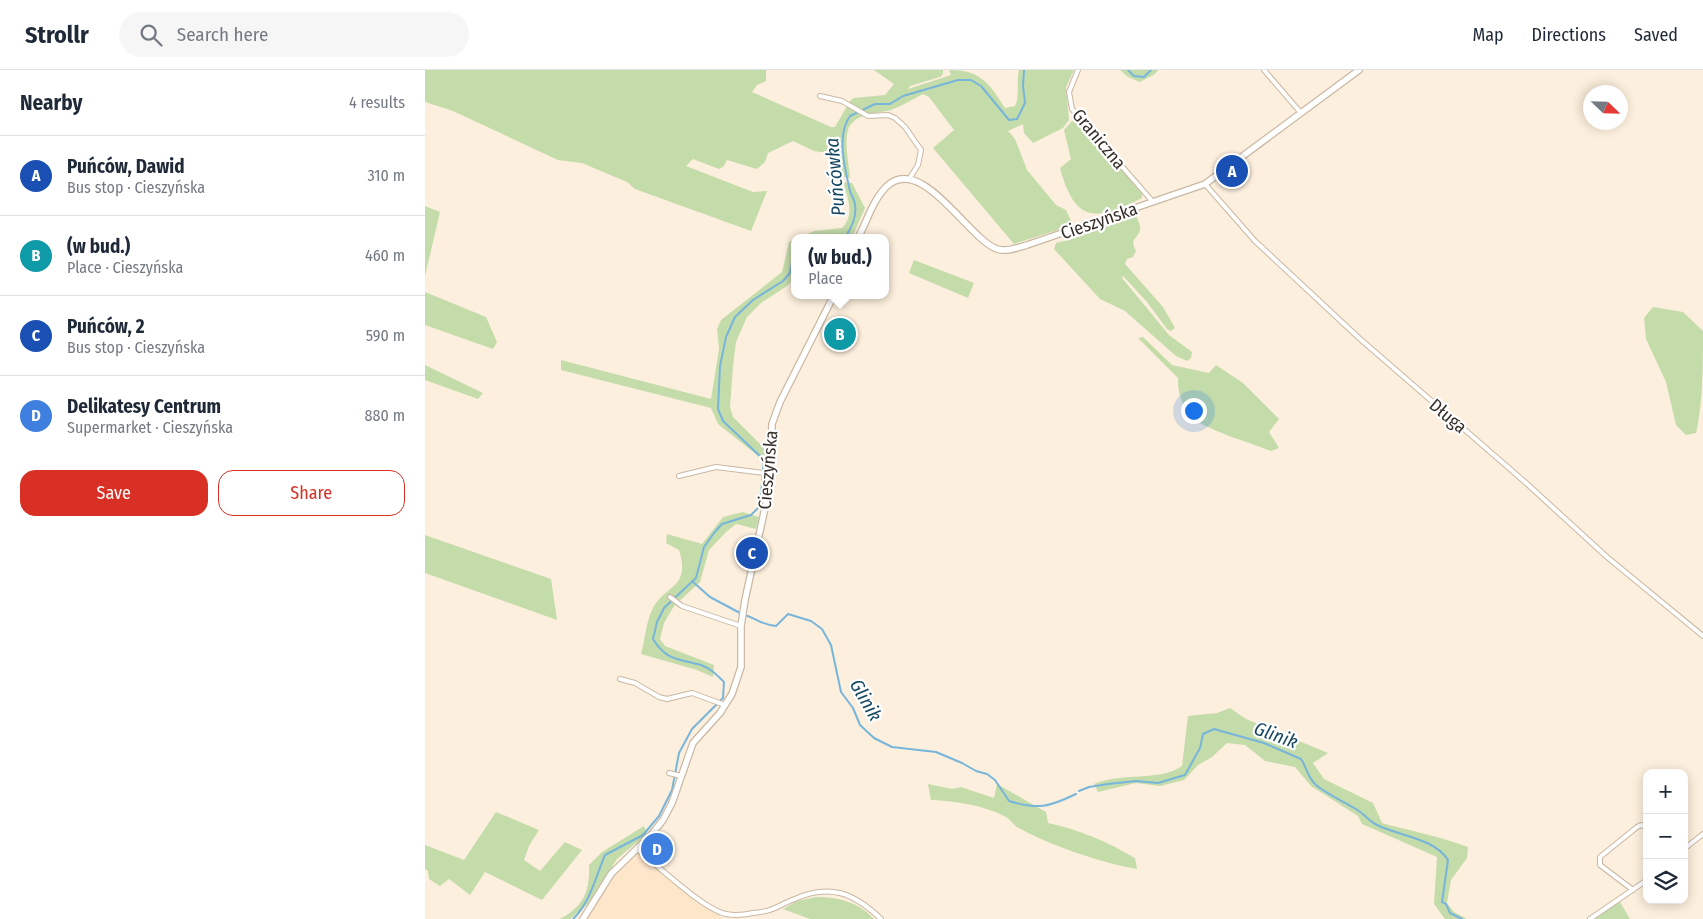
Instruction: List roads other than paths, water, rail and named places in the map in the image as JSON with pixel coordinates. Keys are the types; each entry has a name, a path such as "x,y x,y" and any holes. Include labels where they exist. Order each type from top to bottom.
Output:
{"street":[{"name":"Graniczna","path":"1078,70 1069,92 1072,110 1153,202"},
{"path":"1263,70 1301,113"},
{"name":"Cieszyńska","path":"909,179 927,187 987,244 1002,250 1027,245 1205,184 1359,70"},
{"path":"820,96 842,101 869,116 888,115 895,118 918,144 920,160 909,179 892,182 882,191 861,234"},
{"name":"Długa","path":"1205,184 1255,241 1359,338 1525,482 1607,557 1703,636"},
{"name":"Cieszyńska","path":"583,919 611,874 663,820 672,803 679,775 693,743 725,705 741,667 741,626 770,474 771,431 774,418 831,299"},
{"path":"679,476 716,467 770,474"},
{"path":"669,597 674,602 720,621 741,626"},
{"path":"620,679 635,683 659,697 667,699 692,693 725,705"},
{"path":"669,773 679,775"},
{"path":"1633,890 1600,865 1600,857 1637,827 1643,826"},
{"path":"1688,846 1703,834"},
{"path":"637,849 686,890 725,914 737,915 772,911 811,892 833,891 867,905 881,919"},
{"path":"1590,919 1643,883"}],"waterway":[{"name":"Puńcówka","path":"847,234 855,214 843,152 843,133 850,116 875,104 890,104 903,96 958,80 971,80 981,86 1009,120 1017,119 1025,103 1024,70"},
{"name":"Puńcówka","path":"1128,70 1134,76 1144,77 1151,70"},
{"name":"Puńcówka","path":"573,919 584,905 605,855 643,835 659,816 672,790 679,753 692,729 723,698 724,682 713,672 701,665 668,655 663,652 653,639 657,622 664,608 696,578 704,547 714,533 722,524 751,515 760,506 764,460 723,421 718,409 720,366 726,337 735,317 753,300 783,281 790,273 791,268"},
{"name":"Glinik","path":"692,581 710,597 740,613"},
{"name":"Glinik","path":"745,615 763,623 776,626 788,614 811,621 822,629 831,645 841,692 853,708 860,725 874,738 892,747 936,752 976,771 987,774 995,780 1009,801 1019,804 1043,806 1076,794"},
{"name":"Glinik","path":"1079,791 1089,787 1136,781 1158,783 1185,775 1200,748 1203,734 1214,729 1264,743 1301,759 1316,785 1359,811 1374,824 1416,838 1442,853 1448,860 1442,902 1446,904 1450,913 1462,919"}],"place":[{"name":"Puńców, Dawid","path":"1232,171"},
{"name":"(w bud.)","path":"840,334"},
{"name":"Puńców, 2","path":"752,553"},
{"name":"Delikatesy Centrum","path":"657,849"}]}
